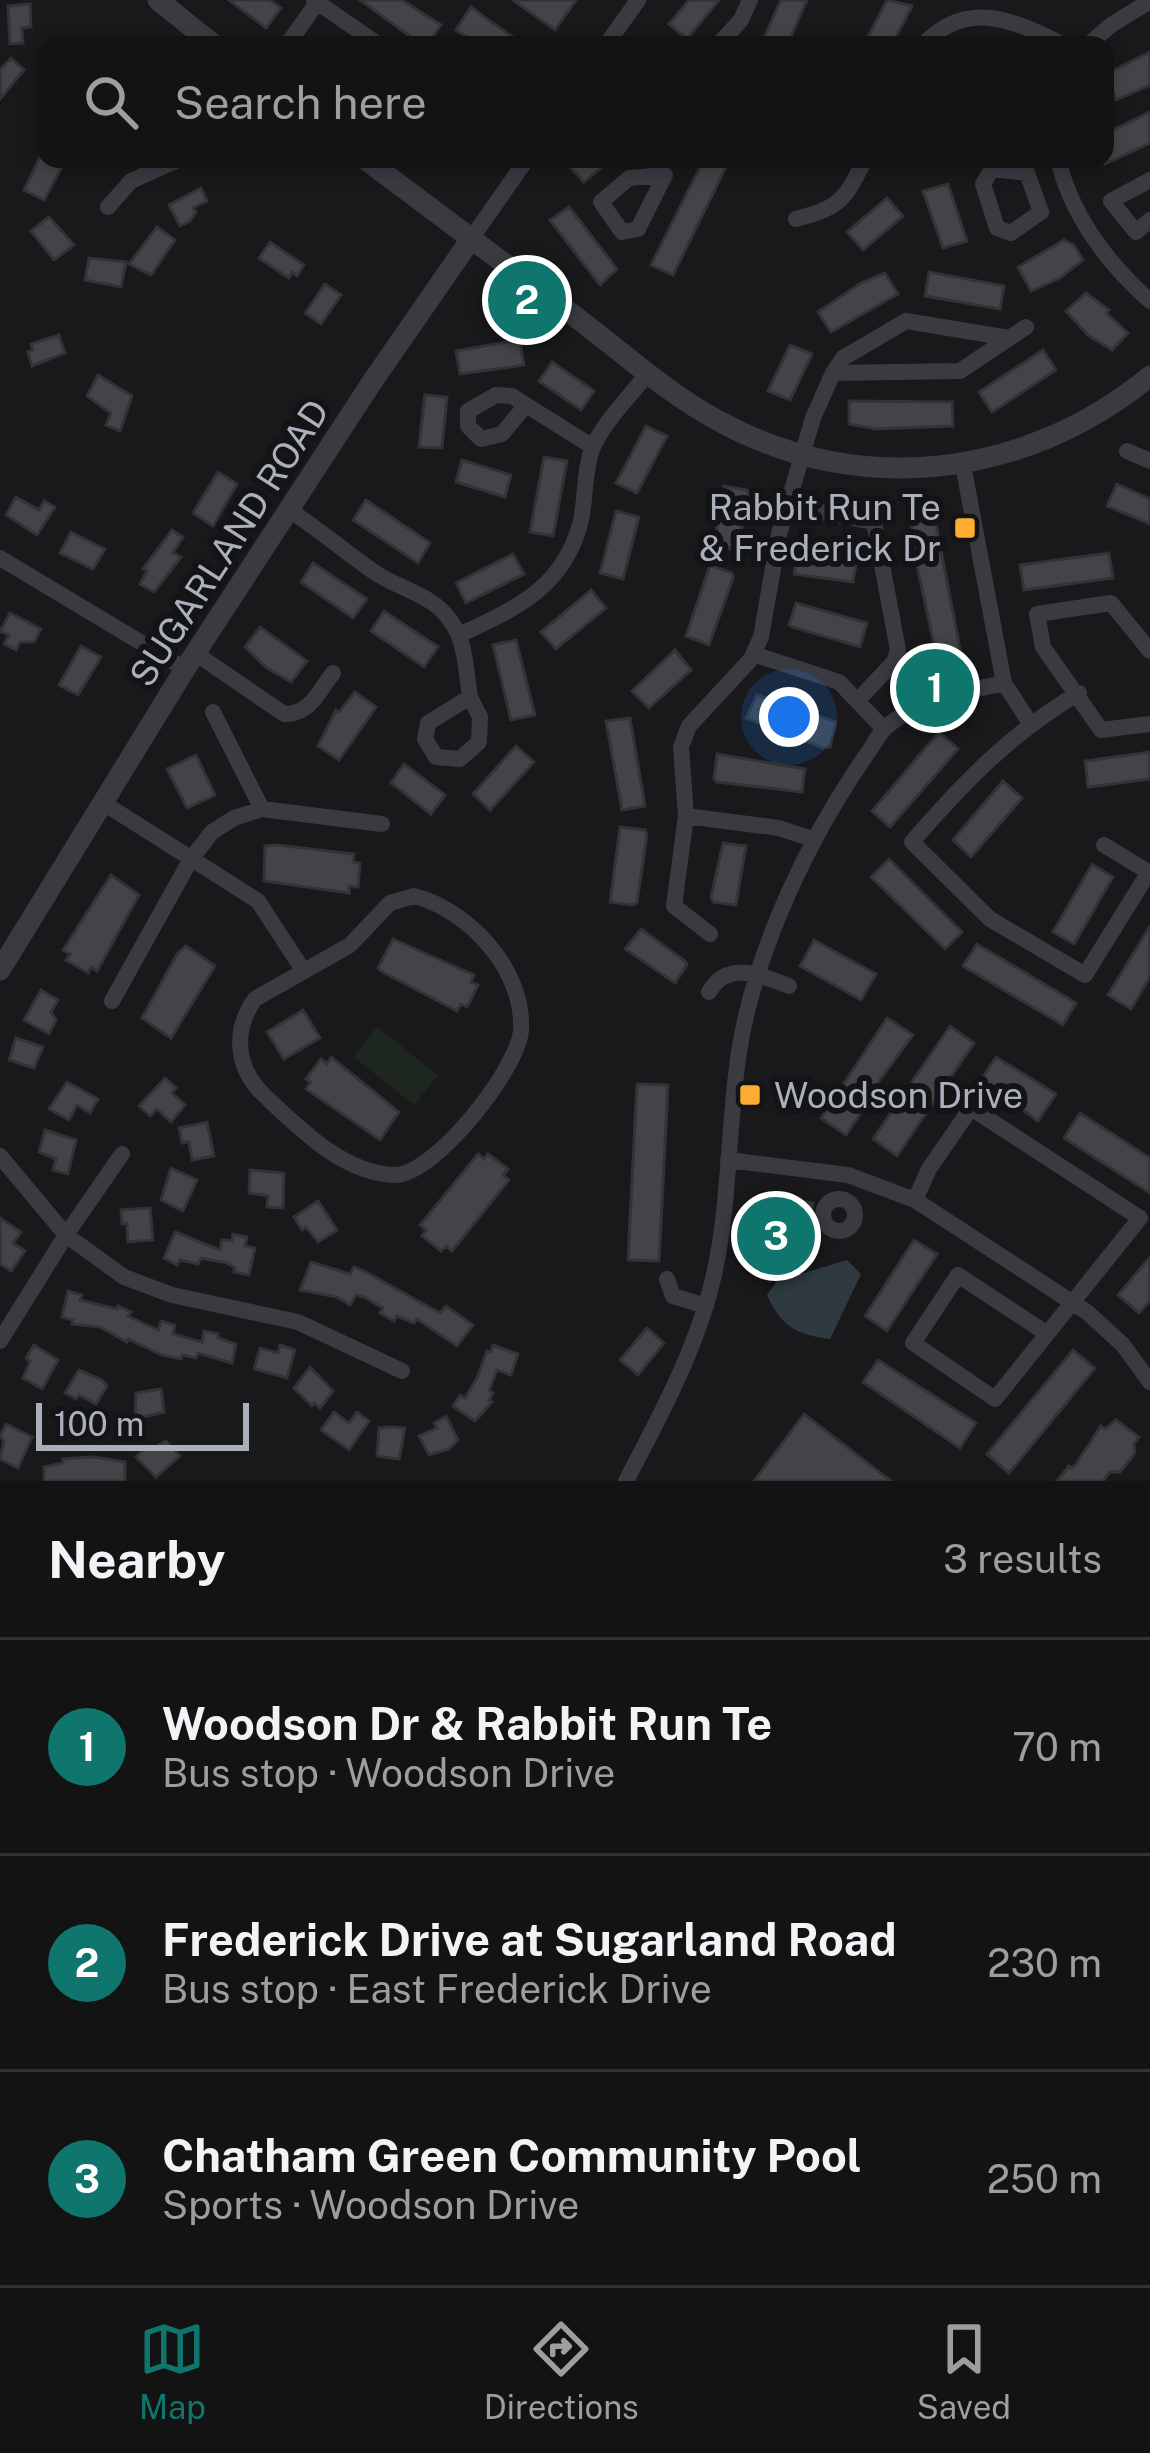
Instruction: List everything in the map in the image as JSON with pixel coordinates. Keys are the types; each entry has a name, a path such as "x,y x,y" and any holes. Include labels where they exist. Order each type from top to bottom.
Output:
{"street":[{"path":"158,0 203,36"},
{"path":"612,36 638,0"},
{"path":"726,36 750,0"},
{"path":"293,36 317,1 366,36"},
{"path":"1098,36 1150,2"},
{"path":"932,36 950,19 977,9 1005,15 1046,36"},
{"path":"108,207 131,181 160,168"},
{"path":"377,168 722,423 802,456 894,470 963,465 1052,439 1101,412 1150,376"},
{"name":"SUGARLAND ROAD","path":"0,970 190,661 521,168"},
{"path":"796,219 836,207 861,168"},
{"path":"1061,168 1070,196 1109,260 1150,301"},
{"path":"1081,217 1150,180"},
{"path":"1041,212 1070,196"},
{"path":"1111,201 1136,232 1150,220"},
{"path":"710,934 674,906 686,816 681,747 689,726 753,654 761,637 779,534 833,373 843,358 907,321 1009,338"},
{"path":"833,373 960,371 1026,327"},
{"path":"459,635 524,604 556,577 574,545 593,447 649,372"},
{"path":"526,405 593,447"},
{"path":"1127,451 1150,461"},
{"path":"963,465 1004,683 1030,723"},
{"path":"788,506 874,522 898,650 894,662 858,700"},
{"path":"289,510 378,575 435,603 459,635 470,697"},
{"path":"0,558 284,714 308,708 332,673"},
{"path":"1150,651 1111,603 1037,614 1043,647 1101,730 1150,724"},
{"path":"753,654 839,682 884,729"},
{"path":"626,1481 670,1394 706,1306 719,1246 740,1048 758,974 815,840 842,789 884,729 926,705 1004,683"},
{"path":"1079,693 1030,723 968,779 912,842 990,919 1084,975 1149,872 1104,845"},
{"path":"213,712 262,809"},
{"path":"105,804 258,901 303,970"},
{"path":"112,1001 191,859 212,832 262,809 382,824"},
{"path":"686,816 779,828 815,840"},
{"path":"414,896 474,927 500,963 519,1006 519,1042 495,1086 445,1147 419,1169 409,1174 378,1173 346,1161 255,1087 238,1042 245,1013 255,999 303,970 350,945 390,903 414,896"},
{"path":"709,992 723,974 758,974 788,986"},
{"path":"915,1200 929,1169 971,1108 1141,1218 995,1399 913,1343 958,1275 1046,1333"},
{"path":"0,1341 122,1154"},
{"path":"0,1156 66,1235 99,1262 146,1287 298,1322 402,1370"},
{"path":"728,1160 848,1175 915,1200 1107,1327 1150,1382"},
{"path":"844,1200 848,1175"},
{"path":"667,1280 674,1295 706,1306"}],"shaded area":[{"path":"377,1027 438,1075 414,1105 354,1057"},
{"path":"847,1260 861,1274 830,1339 808,1335 784,1321 767,1295 777,1281"}],"building":[{"path":"229,0 270,0 281,8 266,28"},
{"path":"360,0 402,0 441,25 433,36 410,36"},
{"path":"513,0 576,0 555,30"},
{"path":"689,0 719,0 689,36 669,24"},
{"path":"781,0 807,0 791,36 765,36"},
{"path":"887,0 912,6 897,36 869,36"},
{"path":"30,4 31,27 22,28 23,43 10,44 8,6"},
{"path":"471,7 512,36 465,36 456,30"},
{"path":"1150,52 1150,85 1116,100 1114,70"},
{"path":"11,58 24,70 0,99 0,70"},
{"path":"1150,112 1150,143 1114,160 1114,130"},
{"path":"36,165 61,168 44,200 24,190"},
{"path":"571,168 601,168 584,182"},
{"path":"700,168 726,168 673,275 651,265"},
{"path":"948,184 967,241 943,248 923,191"},
{"path":"201,188 207,201 193,208 196,212 190,221 180,226 169,205"},
{"path":"887,198 903,216 863,250 847,232"},
{"path":"569,207 617,269 600,285 550,220"},
{"path":"49,217 74,245 54,260 31,231"},
{"path":"157,227 175,240 151,275 129,264"},
{"path":"1064,240 1074,245 1083,260 1060,278 1031,291 1018,267"},
{"path":"270,242 304,265 297,276 292,272 289,278 259,258"},
{"path":"89,258 126,262 121,287 85,280"},
{"path":"929,272 1004,286 1000,309 925,296"},
{"path":"885,273 898,294 831,332 818,312"},
{"path":"325,284 341,295 321,324 305,313"},
{"path":"1086,293 1128,333 1112,350 1088,335 1066,311"},
{"path":"59,335 65,353 32,366 31,344"},
{"path":"520,342 524,365 460,374 456,351"},
{"path":"790,345 812,354 790,400 768,391"},
{"path":"1043,350 1056,370 992,412 979,392"},
{"path":"552,362 594,391 581,410 539,381"},
{"path":"98,375 132,396 120,431 106,425 111,413 87,396"},
{"path":"425,395 447,397 442,448 419,447"},
{"path":"849,401 952,402 953,426 875,429 849,424"},
{"path":"646,426 667,436 637,493 616,483"},
{"path":"544,457 567,461 553,536 530,532"},
{"path":"462,460 511,475 505,497 456,482"},
{"path":"218,472 237,484 213,526 193,513"},
{"path":"1117,484 1150,499 1150,524 1107,506"},
{"path":"724,486 747,490 749,495 737,550 714,546"},
{"path":"16,497 39,510 44,501 55,507 37,535 6,515"},
{"path":"366,500 430,543 418,563 353,520"},
{"path":"932,504 961,654 937,658 909,508"},
{"path":"616,511 639,517 623,579 600,573"},
{"path":"172,530 183,537 173,553 181,557 154,592 140,584 147,571 143,569"},
{"path":"71,532 105,549 93,569 60,553"},
{"path":"798,551 853,556 857,559 853,582 794,574"},
{"path":"1109,553 1113,578 1024,590 1020,565"},
{"path":"513,554 524,574 466,603 456,583"},
{"path":"313,563 367,599 353,618 301,582"},
{"path":"710,565 732,573 733,578 709,645 686,636"},
{"path":"591,590 606,608 556,649 541,632"},
{"path":"796,603 867,623 860,647 789,625"},
{"path":"384,611 438,647 424,667 371,631"},
{"path":"10,613 41,629 34,642 20,642 16,650 4,644 9,635 0,631"},
{"path":"260,627 307,661 291,682 245,647"},
{"path":"516,640 535,715 511,720 493,645"},
{"path":"81,646 101,657 78,695 59,685"},
{"path":"675,650 691,670 649,708 632,691"},
{"path":"355,692 376,707 339,760 318,746 336,710"},
{"path":"757,695 836,722 830,747 746,718"},
{"path":"630,718 645,806 622,810 606,721"},
{"path":"939,732 958,749 890,827 872,811"},
{"path":"516,746 534,762 490,810 473,794"},
{"path":"1150,752 1150,779 1088,787 1085,761"},
{"path":"717,754 805,769 802,792 717,782"},
{"path":"196,755 215,795 187,808 167,769"},
{"path":"404,764 445,795 431,814 391,783"},
{"path":"1003,781 1022,798 971,857 953,840"},
{"path":"620,827 647,834 637,903 632,905 610,902"},
{"path":"723,843 746,846 736,905 713,902 711,897"},
{"path":"265,846 354,854 353,862 360,863 358,887 349,886 349,893 264,881"},
{"path":"889,859 962,932 945,949 871,877"},
{"path":"1092,864 1113,877 1074,944 1053,932"},
{"path":"111,875 139,895 97,971 91,967 88,973 66,960 70,954 63,950"},
{"path":"1150,926 1150,977 1131,1009 1108,995"},
{"path":"641,929 685,961 675,983 625,949"},
{"path":"393,939 474,975 471,982 478,985 467,1007 461,1004 457,1011 381,971 378,968"},
{"path":"814,940 876,974 861,1000 800,966"},
{"path":"977,944 1076,1003 1063,1025 963,966"},
{"path":"186,946 215,966 171,1038 142,1018"},
{"path":"41,990 58,1000 51,1012 56,1020 49,1034 24,1020"},
{"path":"303,1010 320,1038 284,1059 267,1032"},
{"path":"887,1018 913,1035 846,1135 821,1118"},
{"path":"950,1026 974,1043 897,1156 873,1139"},
{"path":"16,1038 43,1047 34,1068 9,1060"},
{"path":"331,1057 399,1112 380,1140 306,1089 311,1082 306,1079 321,1059 327,1064"},
{"path":"996,1057 1056,1094 1038,1121 981,1080"},
{"path":"165,1078 185,1105 171,1122 157,1109 150,1116 139,1106"},
{"path":"67,1082 98,1099 90,1113 77,1105 69,1120 49,1109"},
{"path":"637,1084 668,1085 659,1261 628,1260"},
{"path":"1080,1113 1150,1158 1150,1193 1064,1138"},
{"path":"207,1122 214,1156 192,1160 189,1142 182,1143 179,1128"},
{"path":"45,1130 76,1140 68,1174 53,1170 56,1159 39,1152"},
{"path":"478,1154 484,1159 488,1154 508,1169 503,1175 509,1180 452,1251 446,1246 441,1251 422,1236 426,1230 420,1225"},
{"path":"171,1168 197,1180 183,1211 161,1200"},
{"path":"250,1170 284,1173 283,1208 267,1207 268,1196 249,1193"},
{"path":"785,1199 813,1203 811,1220 783,1216"},
{"path":"318,1201 337,1230 318,1242 294,1217"},
{"path":"150,1208 153,1240 128,1242 121,1210"},
{"path":"0,1218 21,1232 13,1243 25,1251 11,1271 0,1264"},
{"path":"175,1232 220,1250 222,1240 232,1241 233,1234 247,1237 245,1246 255,1248 249,1275 234,1272 227,1263 201,1258 198,1264 180,1260 177,1265 164,1258"},
{"path":"914,1240 937,1254 887,1331 865,1316"},
{"path":"1150,1257 1150,1301 1139,1313 1118,1295"},
{"path":"311,1262 350,1274 354,1267 440,1313 446,1306 473,1325 457,1346 417,1319 414,1323 397,1316 394,1321 364,1297 356,1295 350,1305 337,1297 300,1290"},
{"path":"68,1291 82,1295 80,1300 118,1306 158,1330 161,1321 175,1325 173,1334 202,1342 204,1331 218,1334 236,1344 232,1363 198,1353 196,1358 182,1355 181,1359 162,1355 100,1327 72,1324 73,1320 62,1317"},
{"path":"647,1328 664,1343 638,1375 620,1360"},
{"path":"34,1345 58,1360 42,1389 23,1378"},
{"path":"280,1345 295,1350 287,1378 254,1369 260,1348 278,1353"},
{"path":"493,1345 518,1354 511,1375 497,1370 489,1390 492,1402 475,1421 453,1406 460,1395 465,1398"},
{"path":"1073,1350 1095,1368 1009,1473 987,1454"},
{"path":"878,1360 976,1423 960,1448 863,1382"},
{"path":"310,1367 333,1391 320,1408 294,1388"},
{"path":"79,1370 107,1386 96,1404 65,1393"},
{"path":"161,1389 164,1412 135,1419 136,1393"},
{"path":"334,1412 349,1423 357,1412 369,1421 349,1450 321,1430"},
{"path":"804,1414 891,1481 754,1481"},
{"path":"446,1416 458,1440 449,1449 429,1455 419,1436 437,1428 434,1423"},
{"path":"1116,1420 1139,1437 1135,1453 1120,1472 1110,1472 1103,1481 1057,1481 1076,1464 1101,1426 1105,1429"},
{"path":"6,1424 32,1437 18,1468 0,1459 4,1441 0,1436"},
{"path":"379,1428 405,1428 399,1459 377,1456"},
{"path":"166,1441 180,1456 156,1477 136,1457 146,1447 150,1450"},
{"path":"63,1459 125,1462 125,1481 44,1481 44,1467 63,1463"}],"place":[{"name":"Frederick Drive at Sugarland Road","path":"527,300"},
{"name":"Rabbit Run Te & Frederick Dr","path":"965,528"},
{"name":"Woodson Dr & Rabbit Run Te","path":"935,688"},
{"name":"Woodson Drive","path":"750,1095"},
{"name":"Chatham Green Community Pool","path":"776,1236"}]}
